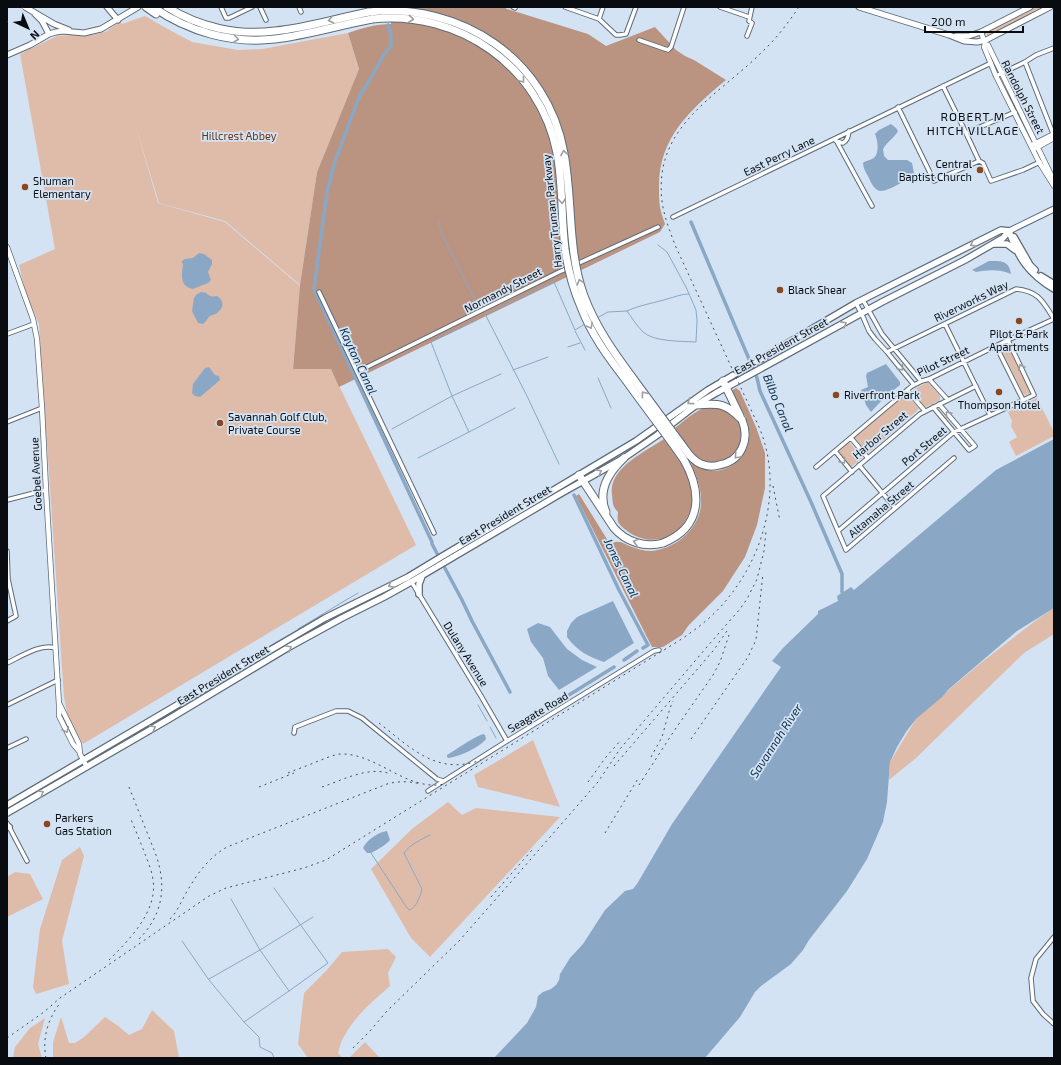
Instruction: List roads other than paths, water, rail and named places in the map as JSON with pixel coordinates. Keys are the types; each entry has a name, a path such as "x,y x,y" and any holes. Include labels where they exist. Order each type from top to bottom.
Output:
{"highway":[{"name":"Harry Truman Parkway","path":"146,7 157,11 183,28 199,33 253,40 277,39 370,16 382,11 408,11 420,13 444,19 479,34 500,48 519,64 542,94 553,117 562,140 566,165 572,243 577,272 587,305 603,336 685,449 696,461 705,465 717,466 728,463 741,452 744,443 745,430 742,420 725,384"},
{"name":"Harry Truman Parkway","path":"168,7 186,18 197,22 219,29 242,32 288,30 370,16 419,20 465,34 486,46 505,61 522,79 549,125 556,148 566,250 571,279 581,308 603,350 684,460 690,471 696,489 696,507 692,519 680,533 663,543 653,545 636,543 625,538 614,528"},
{"path":"696,406 710,404 721,405 730,408 742,420"},
{"path":"614,528 605,509 603,500 604,490 611,472 624,458"},
{"path":"581,478 614,528"}],"main road":[{"path":"26,7 42,21 49,34"},
{"path":"107,7 118,20"},
{"path":"7,55 49,34 63,31 84,33 93,32 106,27 138,7"},
{"path":"859,7 969,42 985,41 1050,7"},
{"path":"949,35 964,36 981,32 1030,7"},
{"path":"34,13 72,32"},
{"path":"46,19 49,34"},
{"name":"East President Street","path":"581,478 624,458 716,393 745,369 856,303 1001,230 1009,230 1054,209"},
{"path":"1009,230 1017,252 1025,265 1035,276 1054,290"},
{"path":"1009,230 1030,265 1040,276 1054,284"},
{"name":"East President Street","path":"7,813 289,647 384,597 410,579 581,478 696,398 725,384 760,370 1003,238 1009,230"},
{"path":"992,244 1007,244 1017,252"},
{"name":"East President Street","path":"7,805 296,635 364,599 410,579 422,576 441,561"},
{"path":"419,594 419,584 422,576"},
{"path":"342,618 342,614 346,610 364,599"}],"street":[{"path":"221,7 226,18 252,7"},
{"path":"260,7 266,20"},
{"path":"299,7 301,12"},
{"path":"565,7 599,19 616,35 620,36 626,34 636,7"},
{"path":"599,19 603,7"},
{"path":"639,40 668,50 671,47 684,7"},
{"path":"720,7 749,17"},
{"path":"747,36 752,23 749,21 749,17 752,7"},
{"name":"Randolph Street","path":"981,32 1017,111 1054,181"},
{"name":"Randolph Street","path":"985,41 984,47 991,63 999,74"},
{"path":"999,74 1025,62 1036,55 1054,48"},
{"path":"1025,62 1054,136 1035,146"},
{"path":"979,161 934,181 898,107 991,63"},
{"path":"943,86 979,161 983,163 991,181 1023,170 1040,162"},
{"name":"East Perry Lane","path":"673,217 835,141 849,131 898,107"},
{"path":"966,133 1017,111"},
{"path":"835,141 846,142 849,131"},
{"path":"835,141 872,206"},
{"name":"Randolph Street","path":"1035,146 1040,162 1054,186"},
{"name":"Normandy Street","path":"357,372 557,273 658,227"},
{"name":"Goebel Avenue","path":"7,247 8,254 34,324 37,339 55,648 60,705 59,716 73,744 79,751 87,767"},
{"name":"Riverworks Way","path":"887,352 1016,289 1030,291 1040,298 1054,319"},
{"path":"319,292 434,533"},
{"path":"863,300 882,334 921,381"},
{"path":"856,303 874,339 887,352 914,385"},
{"name":"Pilot Street","path":"816,467 914,385 1054,319"},
{"path":"7,334 34,324"},
{"path":"945,324 990,415"},
{"name":"Port Street","path":"838,531 954,432 1034,395 1008,340"},
{"path":"996,346 1023,400"},
{"path":"929,379 948,400"},
{"name":"Harbor Street","path":"823,496 852,472 867,457 920,414 976,386"},
{"path":"907,390 925,411"},
{"path":"934,407 969,450 975,446 939,404"},
{"path":"7,422 42,408"},
{"path":"851,438 867,457"},
{"path":"834,451 852,472"},
{"name":"Altamaha Street","path":"823,496 846,550 954,458"},
{"path":"859,465 895,508"},
{"path":"7,500 46,490"},
{"path":"7,551 8,580 16,616 7,621"},
{"name":"Dulany Avenue","path":"410,579 507,741"},
{"path":"7,663 40,647 55,648"},
{"name":"Seagate Road","path":"428,791 654,651 659,650"},
{"path":"7,705 58,680"},
{"path":"294,733 295,727 302,724 336,711 348,711 362,718 437,779 443,781"},
{"path":"7,748 26,739"},
{"path":"8,825 27,861"},
{"path":"1054,938 1036,959 1031,978 1033,1001 1043,1014 1054,1024"}],"water":[{"path":"891,124 898,131 883,149 884,156 888,160 907,160 912,163 914,173 894,187 879,191 872,184 863,163 875,157 877,151 877,140 875,134 879,130"},
{"path":"199,253 204,254 212,260 212,264 208,272 211,280 208,283 193,289 189,288 183,283 182,261 193,258"},
{"path":"989,261 1004,262 1010,269 1011,274 1007,272 989,270 976,272 972,270"},
{"path":"201,292 211,296 217,296 222,302 220,310 216,314 210,316 203,324 198,323 192,311 194,298"},
{"path":"886,364 900,382 900,385 884,398 871,412 866,405 861,390 868,387 866,376 867,373"},
{"path":"209,367 215,375 219,376 220,380 200,397 195,396 192,393 193,384 205,368"},
{"name":"Savannah River","path":"1054,439 1054,608 1017,631 916,719 906,732 890,762 887,802 883,822 867,859 847,891 791,964 755,992 740,1017 705,1058 494,1058 527,1023 536,1007 538,996 556,985 560,974 570,958 583,944 605,910 625,891 633,889 637,884 672,824 781,667 772,661 783,648 818,614 818,611 838,601 837,596 851,587 854,590 996,470"},
{"path":"613,601 634,643 604,662 588,656 579,650 567,637 567,631 571,623 577,617"},
{"path":"538,623 550,627 567,649 582,660 597,667 559,690 548,676 543,658 531,642 527,629"},
{"path":"483,734 485,735 486,739 479,745 458,756 447,757 447,755"},
{"path":"387,831 390,840 379,849 371,853 367,853 363,848 367,842 377,835"}],"waterway":[{"name":"Kayton Canal","path":"388,25 391,35 391,46 383,56 360,95 335,161 327,192 314,289 432,544 510,692"},
{"path":"439,221 442,234 478,306"},
{"name":"Bilbo Canal","path":"691,222 757,378 760,391 842,574 842,592"},
{"path":"658,245 667,252 686,287 696,310 696,342 654,338 643,332 627,311 689,294"},
{"path":"559,464 527,396 485,314 554,282 575,330 585,324"},
{"path":"597,318 608,312 627,311"},
{"path":"477,320 431,342 452,396 501,374"},
{"path":"575,331 585,350"},
{"path":"568,347 580,343"},
{"path":"513,370 548,357"},
{"path":"598,378 611,408"},
{"path":"392,429 452,396 469,432 515,408"},
{"path":"418,458 469,432"},
{"name":"Jones Canal","path":"574,495 619,590 648,645 643,648"},
{"path":"298,629 358,593"},
{"path":"249,658 289,635"},
{"name":"Jones Canal","path":"624,660 637,651"},
{"name":"Jones Canal","path":"548,708 614,667"},
{"path":"478,705 487,721"},
{"path":"490,727 496,738"},
{"path":"371,853 407,908 410,910 416,904 422,889 404,853 412,845 430,835"},
{"path":"244,1022 328,963 274,888"},
{"path":"231,899 260,950 289,991"},
{"path":"209,979 260,950 313,917"},
{"path":"182,941 209,980 244,1022 259,1037 260,1047 272,1053 274,1058"}],"railway":[{"path":"7,1038 44,1012 60,998 209,896 226,888 304,868 326,860 680,640 706,621 728,598 741,580 752,560 761,538 767,516 770,494 770,471 766,449 759,427 675,245 663,207 662,175 668,152 678,133 692,115 767,47 782,31 799,7"},
{"path":"773,486 780,521"},
{"path":"353,1048 387,1011 459,941 598,782 620,749 740,609 757,579 764,551 766,531"},
{"path":"691,739 748,657 756,640 763,573"},
{"path":"614,766 713,651 729,628"},
{"path":"639,785 713,675 720,662 729,635"},
{"path":"651,757 662,737 673,701"},
{"path":"379,723 414,750 438,762 465,764 481,760"},
{"path":"588,782 606,757 621,740"},
{"path":"288,773 328,757 340,754 354,755 367,759 417,783 431,785 445,784"},
{"path":"259,787 294,773"},
{"path":"322,787 363,773 388,773"},
{"path":"605,833 639,777"},
{"path":"170,919 177,910 194,879 214,856 227,847 387,784 395,782 412,782 421,784"},
{"path":"129,787 156,855 162,890 157,911 152,922 137,941"},
{"path":"109,960 133,934 147,914 153,892 151,870 130,817"},
{"path":"491,897 532,850"},
{"path":"46,1058 45,1043 47,1028 49,1021 61,1002"}],"place":[{"name":"Central Baptist Church","path":"980,170"},
{"name":"Shuman Elementary","path":"25,187"},
{"name":"Black Shear","path":"780,290"},
{"name":"Pilot & Park Apartments","path":"1019,321"},
{"name":"Thompson Hotel","path":"999,392"},
{"name":"Riverfront Park","path":"836,395"},
{"name":"Savannah Golf Club, Private Course","path":"220,423"},
{"name":"Parkers Gas Station","path":"47,824"}],"district":[{"name":"ROBERT M HITCH VILLAGE","path":"973,124"}],"park label":[{"name":"Hillcrest Abbey","path":"239,136"}]}
